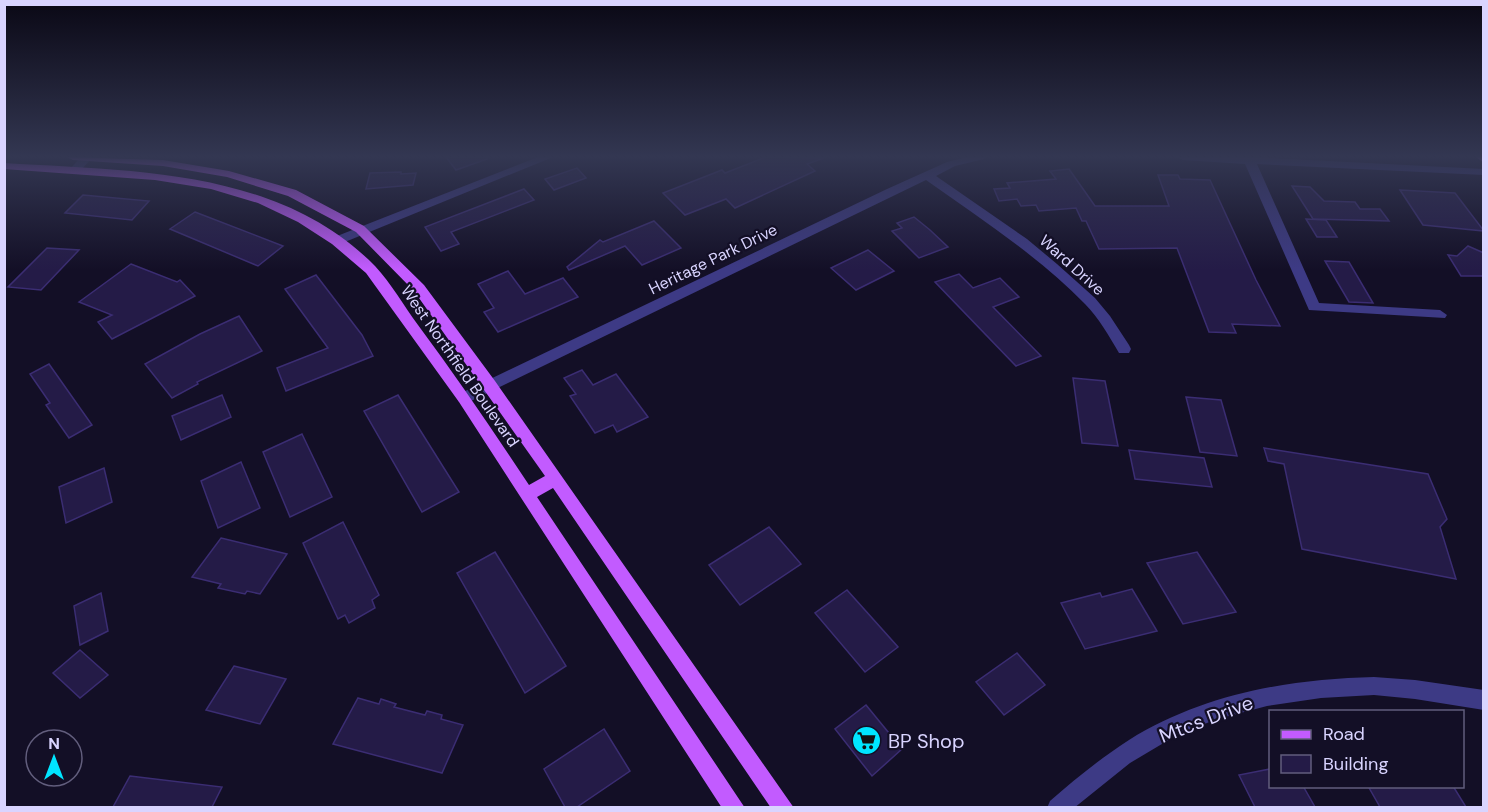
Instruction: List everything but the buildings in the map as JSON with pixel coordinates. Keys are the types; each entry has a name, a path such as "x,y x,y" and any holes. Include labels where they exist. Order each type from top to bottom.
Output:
{"main road":[{"name":"West Northfield Boulevard","path":"244,195 262,200 302,219 336,241 372,270 464,398 526,495 735,807"},
{"name":"West Northfield Boulevard","path":"296,195 360,229 419,288 490,385 784,807"},
{"path":"526,495 554,479"}],"street":[{"path":"336,241 360,229 449,195"},
{"name":"Heritage Park Drive","path":"464,398 886,195"},
{"name":"Ward Drive","path":"956,195 1023,242 1090,301 1106,319 1124,349"},
{"path":"1265,195 1314,306 1440,315"},
{"name":"Mtcs Drive","path":"1057,807 1097,774 1165,731 1241,701 1320,689 1376,686 1484,700"}],"place":[{"name":"BP Shop","path":"867,741"}]}
